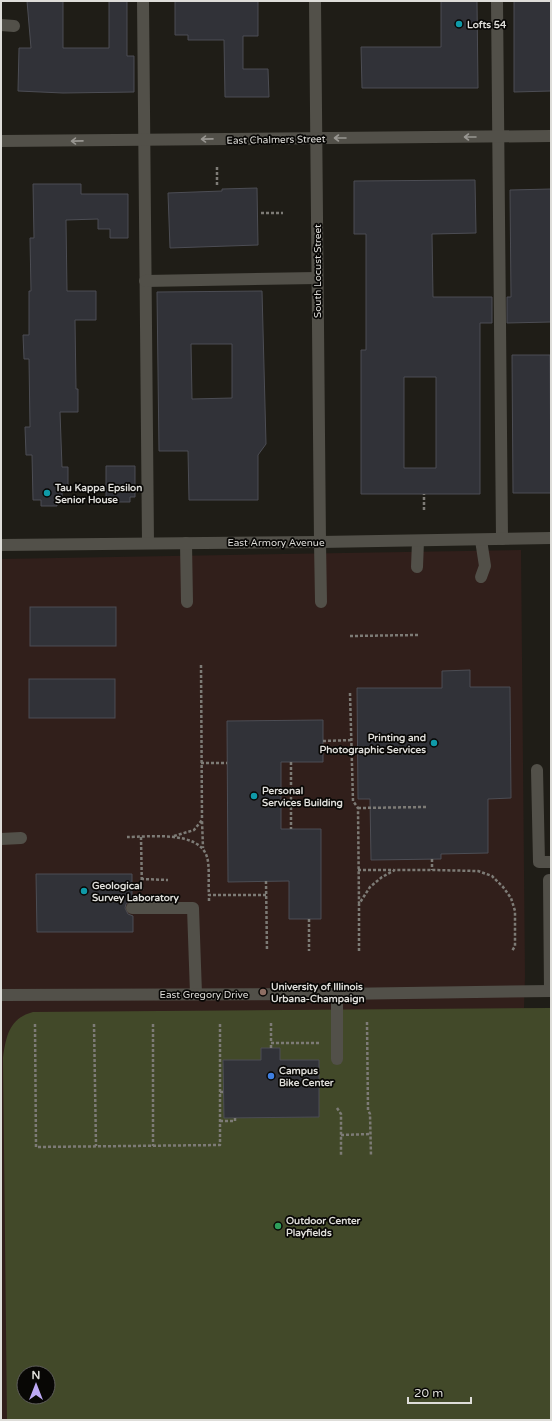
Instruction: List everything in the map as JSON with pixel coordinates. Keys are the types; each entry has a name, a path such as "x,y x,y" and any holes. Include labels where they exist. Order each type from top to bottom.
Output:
{"street":[{"path":"143,1 143,140 148,543"},
{"name":"South Locust Street","path":"315,1 321,602"},
{"path":"498,1 502,540"},
{"path":"1,25 14,26"},
{"name":"East Chalmers Street","path":"1,141 551,136"},
{"path":"145,281 317,278"},
{"name":"East Armory Avenue","path":"1,544 320,542 551,538"},
{"path":"417,567 418,540"},
{"path":"480,540 485,566 481,578"},
{"path":"186,543 188,602"},
{"path":"537,770 539,862 551,862"},
{"path":"1,839 21,838"},
{"path":"549,880 551,991"},
{"path":"137,908 193,908 196,994"},
{"name":"East Gregory Drive","path":"1,995 337,994 551,991"},
{"path":"337,994 337,1059"}],"path":[{"path":"217,167 217,187"},
{"path":"261,213 283,213"},
{"path":"424,494 424,510"},
{"path":"350,636 418,635"},
{"path":"201,665 202,820 203,848 207,858 209,902"},
{"path":"350,693 353,801 358,808 359,951"},
{"path":"323,741 352,740"},
{"path":"291,762 291,829"},
{"path":"201,763 227,763"},
{"path":"358,808 426,807"},
{"path":"127,837 171,836 194,830 202,820"},
{"path":"171,836 187,840 203,848"},
{"path":"137,908 141,879 141,837"},
{"path":"432,859 432,870"},
{"path":"358,870 478,871 492,876 511,898 515,911 515,946 512,951"},
{"path":"359,904 370,887 382,877 395,870"},
{"path":"141,879 168,880"},
{"path":"266,881 267,951"},
{"path":"209,895 266,895"},
{"path":"309,919 309,951"},
{"path":"367,1022 368,1110 370,1114 371,1156"},
{"path":"271,1048 272,1023"},
{"path":"35,1024 36,1147 220,1144 220,1024"},
{"path":"94,1024 96,1146"},
{"path":"153,1024 153,1146"},
{"path":"272,1043 337,1043"},
{"path":"337,1108 341,1114 341,1156"},
{"path":"220,1121 235,1121 235,1118"},
{"path":"341,1135 370,1134"}],"shaded area":[{"name":"University of Illinois Urbana-Champaign","path":"521,550 525,976 524,1008 551,1008 551,1420 1,1420 1,559"}],"green space":[{"name":"Outdoor Center Playfields","path":"551,1008 551,1420 7,1420 3,1058 10,1029 19,1018 33,1012"}],"building":[{"path":"27,1 63,1 63,48 109,48 109,1 127,1 127,56 134,56 134,92 63,93 18,91 19,48 31,48"},
{"path":"175,1 258,1 258,36 243,36 243,69 268,69 269,97 225,97 224,40 188,40 188,35 175,35"},
{"name":"Lofts 54","path":"441,1 477,1 478,88 362,88 361,47 441,47"},
{"path":"514,1 551,1 551,91 514,92"},
{"path":"475,180 476,233 432,234 433,297 492,297 492,323 480,323 480,494 361,494 361,350 366,350 366,234 354,234 354,181","holes":["404,377 436,377 436,468 404,468"]},
{"path":"33,184 81,184 81,194 128,194 128,238 110,238 110,229 98,229 98,219 66,220 67,291 96,291 96,320 75,320 76,389 78,389 78,412 60,412 62,467 68,467 68,486 62,486 62,499 57,499 57,506 41,506 41,500 33,500 32,455 26,455 25,427 30,427 29,359 24,359 23,335 29,335 29,291 31,291 30,238 34,238"},
{"path":"257,188 258,245 170,248 168,193"},
{"path":"551,189 551,322 507,323 507,297 511,297 510,190"},
{"path":"262,291 266,444 258,455 258,500 189,500 188,451 159,451 157,292","holes":["191,344 232,344 232,398 192,399"]},
{"path":"512,355 550,355 551,493 513,493"},
{"path":"106,466 135,466 135,497 130,497 130,502 106,502"},
{"path":"30,607 116,607 116,646 30,646"},
{"name":"Printing and Photographic Services","path":"470,670 470,687 510,687 511,798 488,799 488,853 441,854 441,859 371,860 370,799 358,799 357,688 442,688 442,671"},
{"path":"29,679 115,679 115,718 29,718"},
{"name":"Personal Services Building","path":"323,720 323,762 281,762 281,829 321,829 321,919 289,919 289,881 228,882 227,721"},
{"name":"Geological Survey Laboratory","path":"36,874 132,874 132,900 126,904 125,908 128,914 133,916 133,932 37,932"},
{"name":"Campus Bike Center","path":"261,1048 280,1048 280,1060 319,1060 319,1117 224,1118 223,1060 261,1060"}],"place":[{"name":"Lofts 54","path":"459,24"},
{"name":"Tau Kappa Epsilon Senior House","path":"47,493"},
{"name":"Printing and Photographic Services","path":"434,743"},
{"name":"Personal Services Building","path":"254,796"},
{"name":"Geological Survey Laboratory","path":"84,891"},
{"name":"University of Illinois Urbana-Champaign","path":"263,992"},
{"name":"Campus Bike Center","path":"271,1076"},
{"name":"Outdoor Center Playfields","path":"278,1226"}]}
